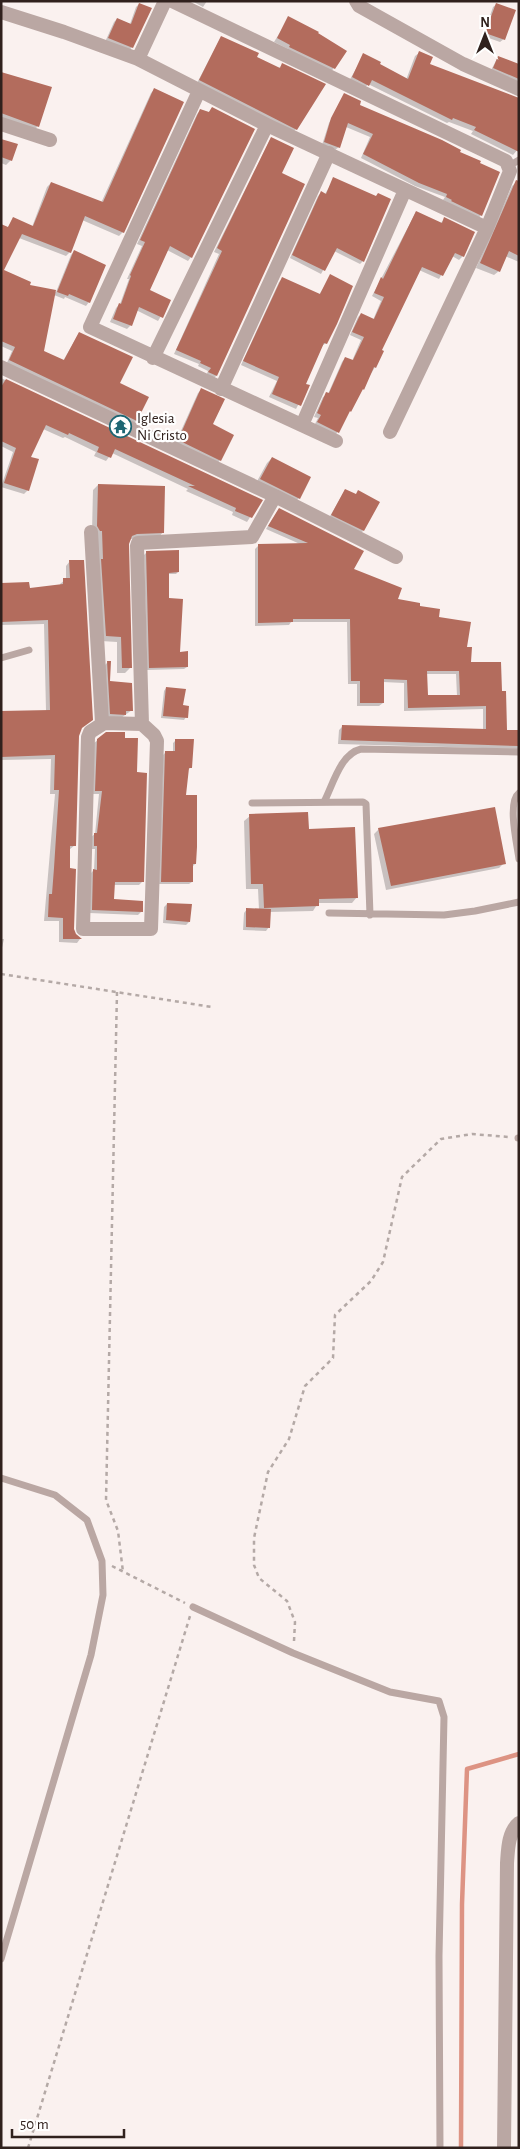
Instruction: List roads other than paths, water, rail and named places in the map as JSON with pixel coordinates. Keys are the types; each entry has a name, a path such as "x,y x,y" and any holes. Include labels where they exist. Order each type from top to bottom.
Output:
{"street":[{"path":"138,59 165,1"},
{"path":"172,1 506,161 514,163 487,228 390,432"},
{"path":"356,1 359,6 463,64 519,89"},
{"path":"1,12 64,32 138,59 199,92 267,125 487,228"},
{"path":"199,92 90,324 92,330 336,442"},
{"path":"1,124 50,140"},
{"path":"153,358 267,125"},
{"path":"221,389 329,153"},
{"path":"302,426 405,190"},
{"path":"1,366 275,496 396,556"},
{"path":"142,724 138,542 252,537 275,496"},
{"path":"91,532 102,723"},
{"path":"102,723 142,724 154,735 157,742 152,928 83,930 88,737 90,732 102,723"},
{"path":"504,2148 507,1863 511,1836 516,1824 519,1823"}],"lane":[{"path":"1,658 29,650"},
{"path":"324,802 346,758 354,750 519,752"},
{"path":"519,793 515,795 512,807 519,859"},
{"path":"252,803 363,802 366,804 370,915"},
{"path":"330,913 444,916 475,912 519,902"},
{"path":"1,1478 55,1495 87,1520 102,1561 103,1595 91,1655 1,1958"},
{"path":"193,1607 293,1653 390,1692 439,1702 444,1718 438,1956 440,2148"}],"waterway":[{"path":"461,2148 462,1904 467,1769 519,1754"}],"place":[{"name":"Iglesia Ni Cristo","path":"121,427"}]}
